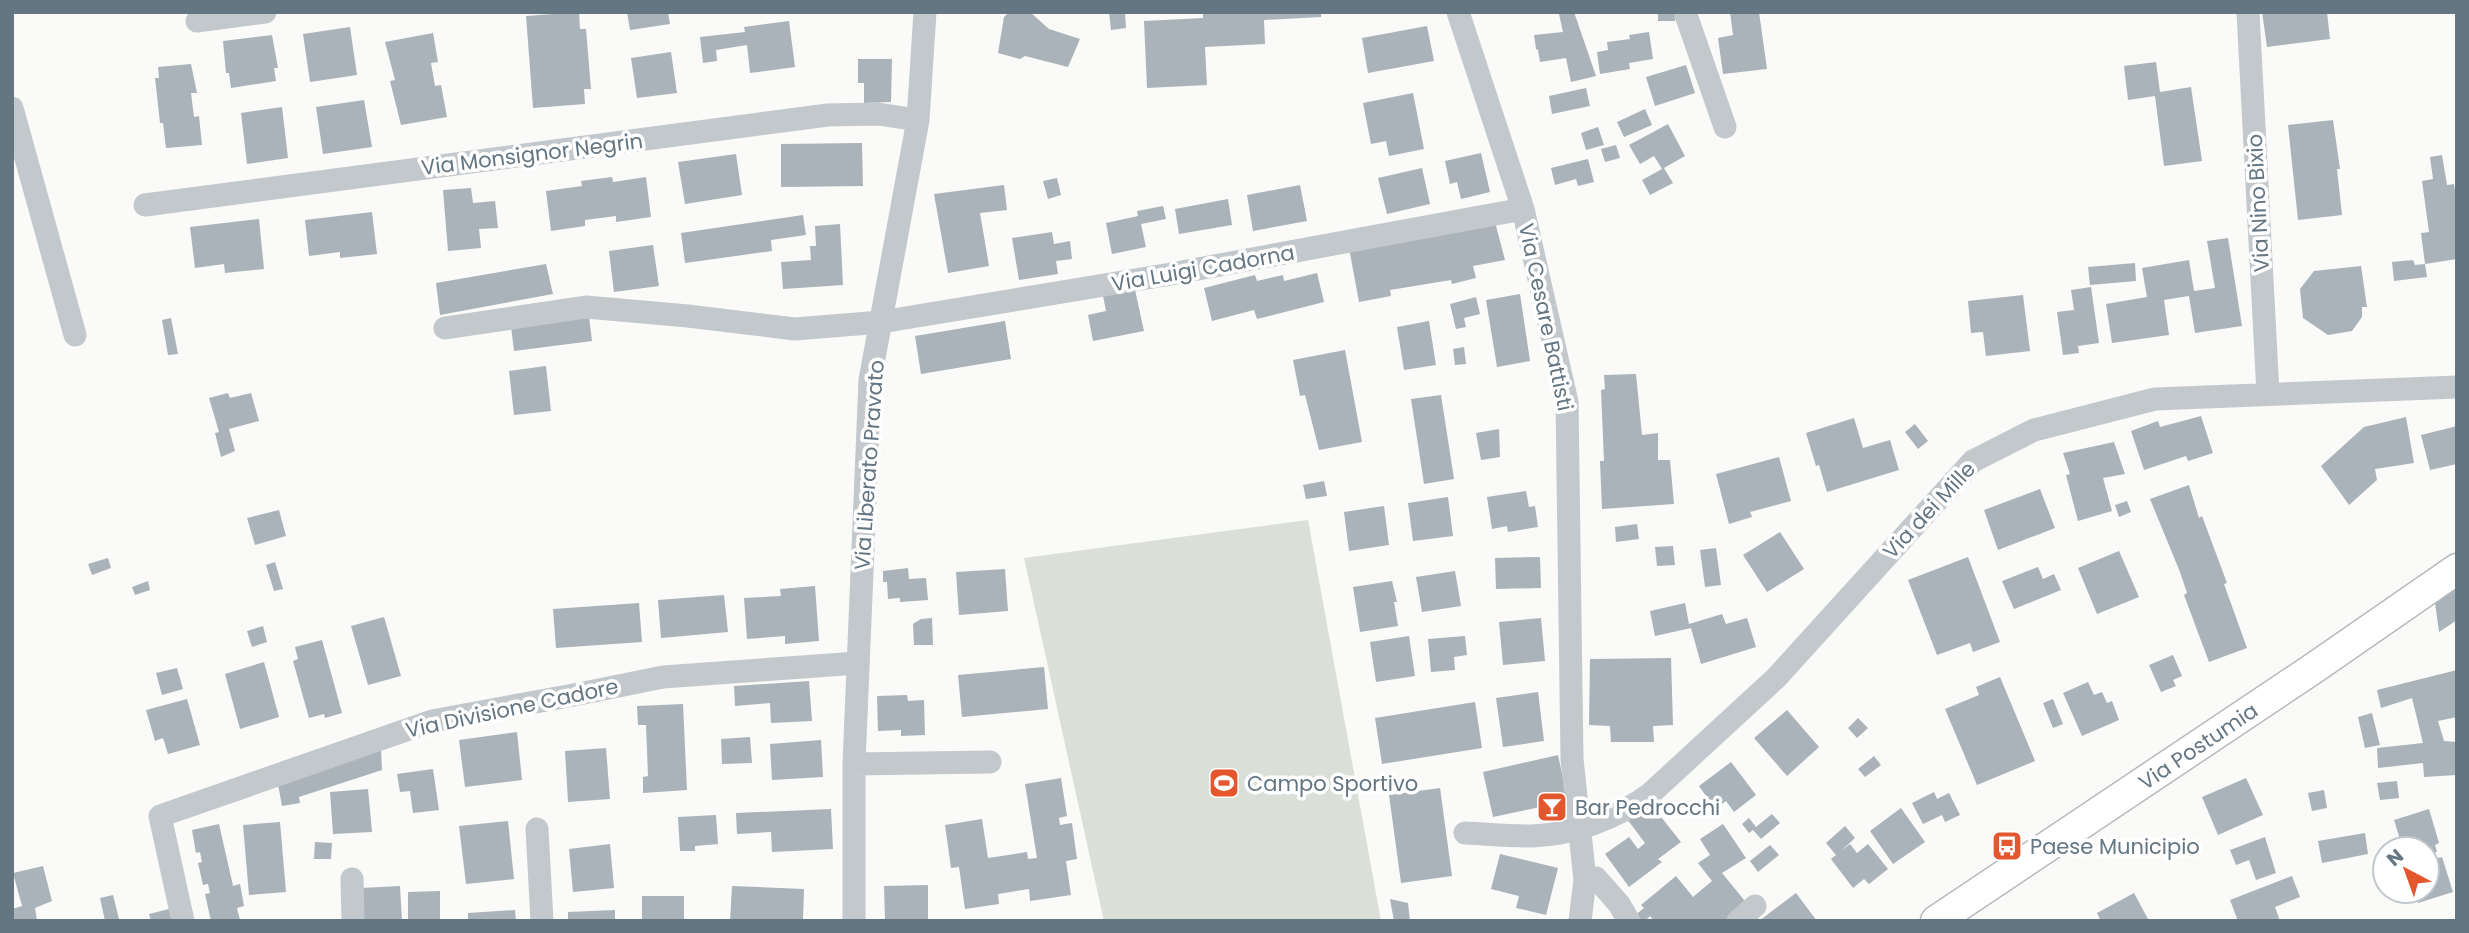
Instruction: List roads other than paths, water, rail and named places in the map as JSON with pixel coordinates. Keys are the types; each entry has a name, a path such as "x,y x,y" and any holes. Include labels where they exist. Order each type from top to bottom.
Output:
{"main road":[{"name":"Via Postumia","path":"1936,921 2457,569"}],"street":[{"path":"197,21 265,12"},
{"name":"Via Liberato Pravato","path":"854,921 854,764 870,380 918,120 925,12"},
{"name":"Via Cesare Battisti","path":"1458,12 1523,209 1567,402 1572,759 1584,888"},
{"path":"1685,12 1725,127"},
{"name":"Via Nino Bixio","path":"2248,12 2268,394"},
{"path":"12,108 75,335"},
{"name":"Via Monsignor Negrin","path":"145,205 828,115 878,114 918,120"},
{"name":"Via Luigi Cadorna","path":"445,328 586,307 795,329 881,322 1171,274 1523,209"},
{"name":"Via dei Mille","path":"1465,833 1534,836 1579,828 1632,807 1650,794 1776,678 1973,461 2034,429 2155,399 2457,387"},
{"name":"Via Divisione Cadore","path":"183,921 160,816 432,721 663,677 858,663"},
{"path":"854,764 990,762"},
{"path":"537,829 542,921"},
{"path":"1580,921 1584,888 1596,878 1619,904 1629,921"},
{"path":"352,879 353,921"},
{"path":"1584,888 1597,921"}],"place":[{"name":"Campo Sportivo","path":"1224,783"},
{"name":"Bar Pedrocchi","path":"1552,807"},
{"name":"Paese Municipio","path":"2007,846"}]}
